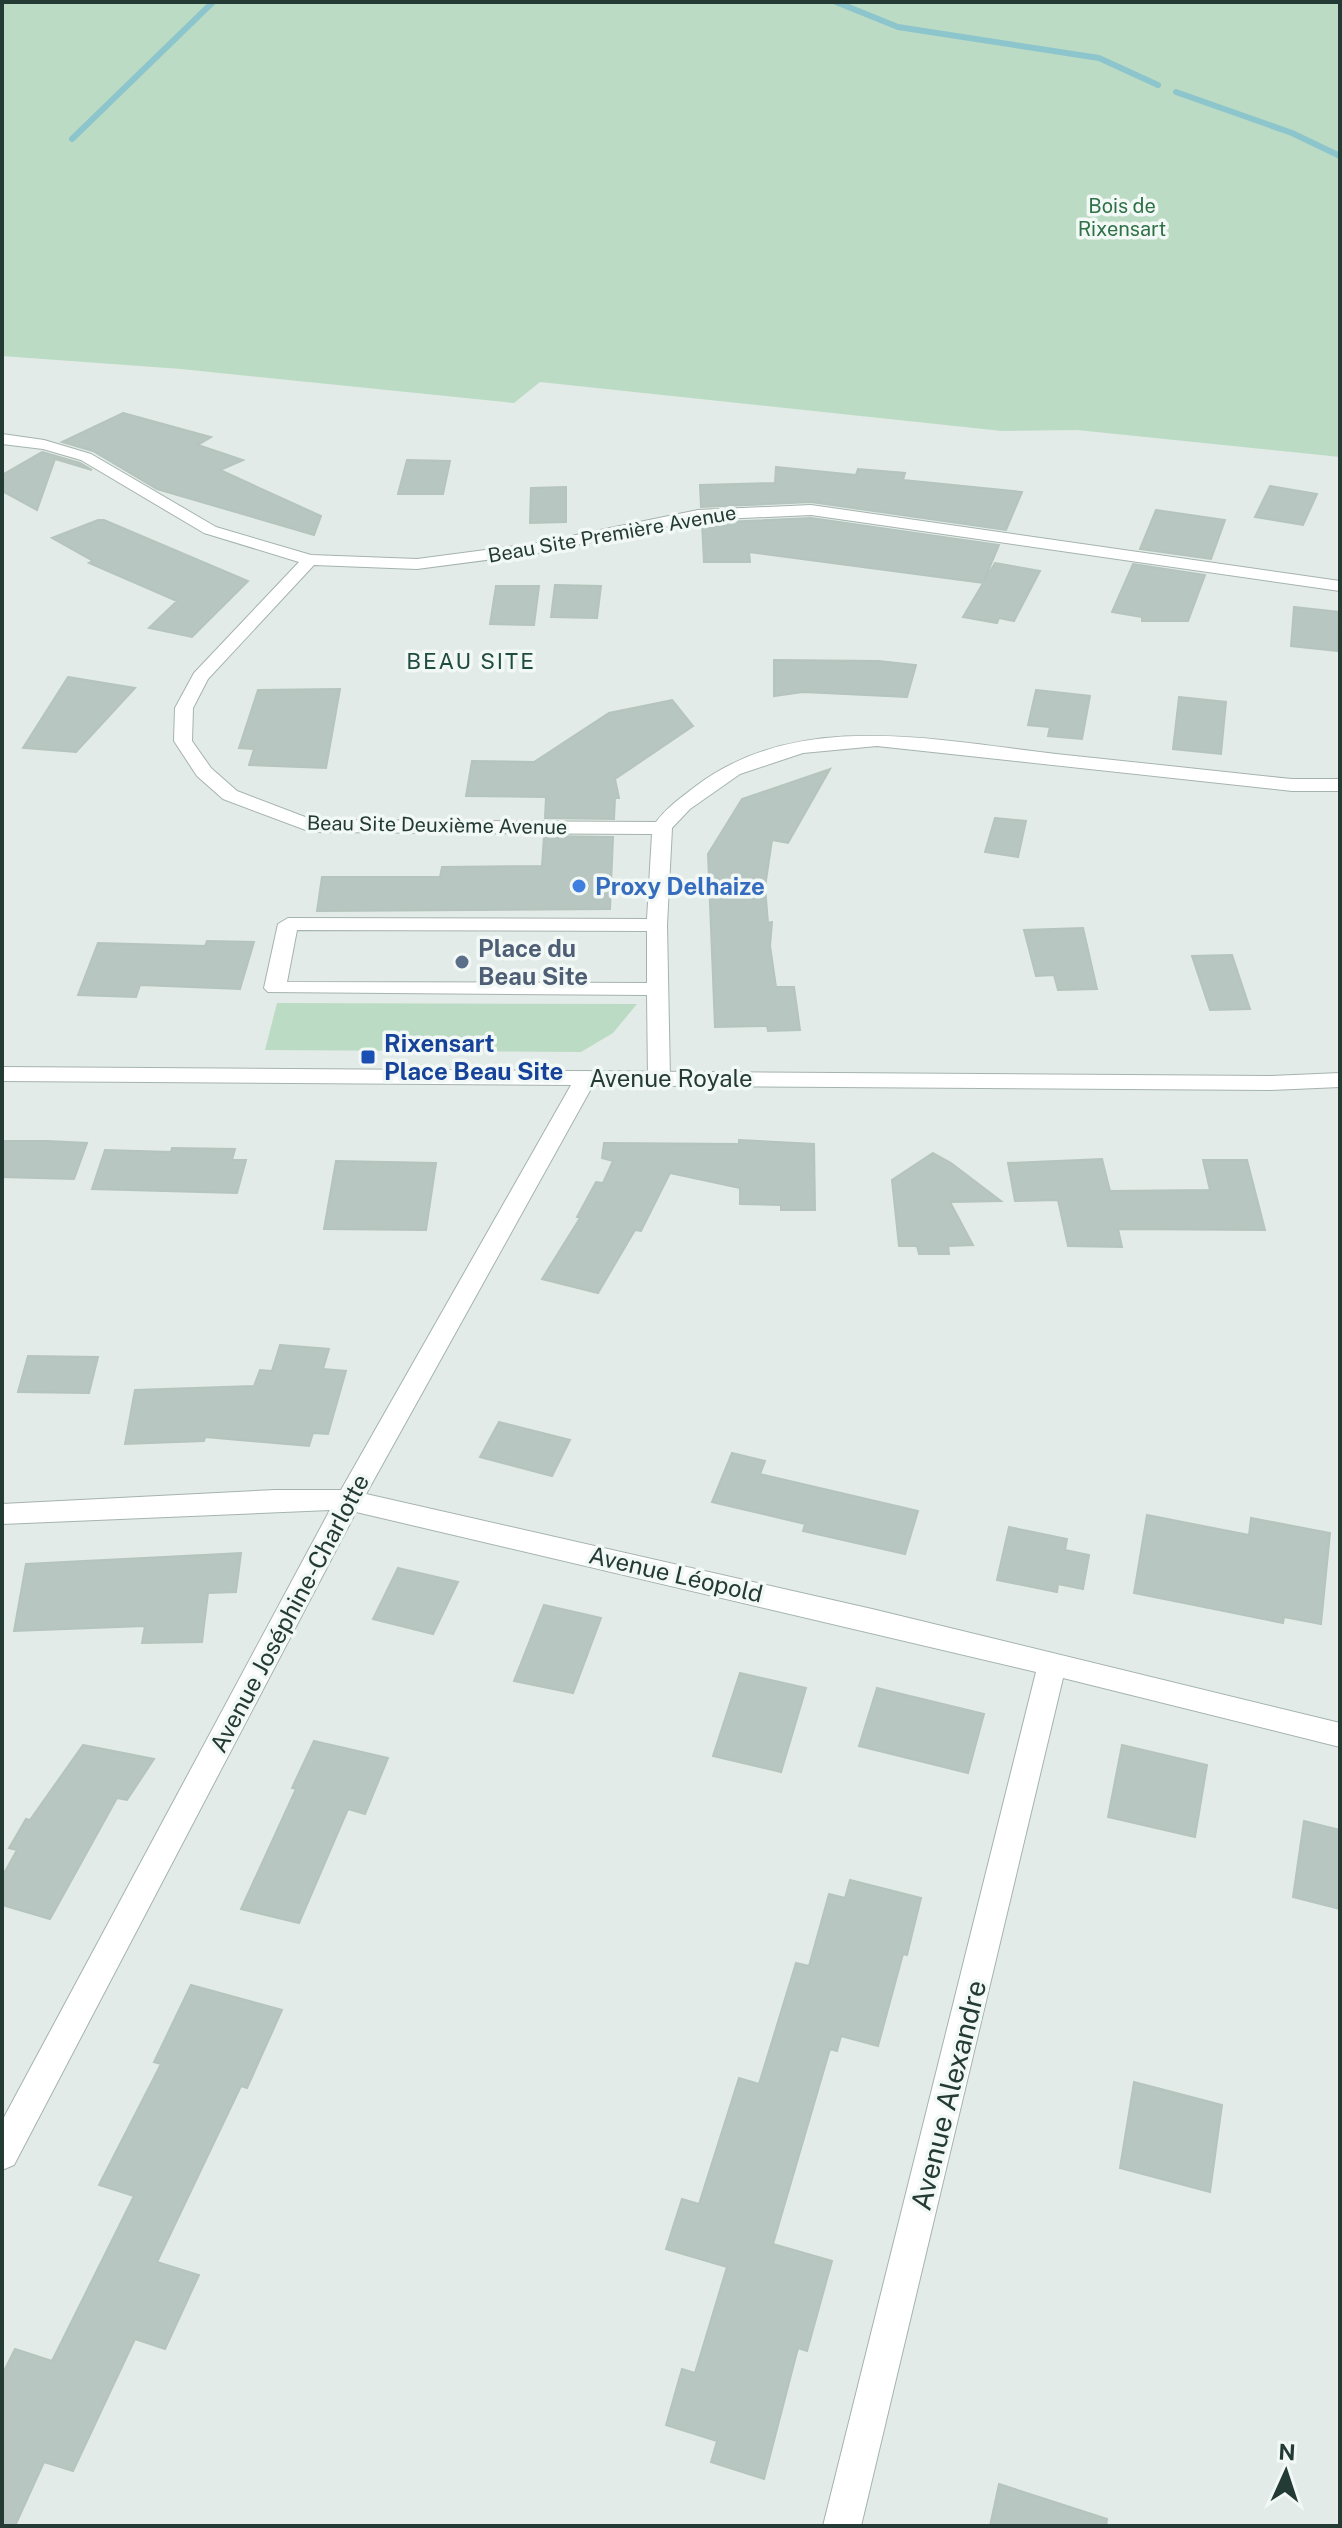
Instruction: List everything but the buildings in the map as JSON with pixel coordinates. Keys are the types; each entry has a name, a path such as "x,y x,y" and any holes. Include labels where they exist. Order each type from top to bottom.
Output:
{"street":[{"name":"Beau Site Première Avenue","path":"2,439 44,445 86,457 210,530 310,560 417,564 532,549 698,515 811,510 1340,586"},
{"name":"Beau Site Deuxième Avenue","path":"310,560 200,677 184,708 183,741 204,772 230,795 311,826 662,828"},
{"path":"659,1078 657,925 662,828 667,818 701,789 736,767 787,750 827,743 912,743 1277,783 1340,785"},
{"path":"657,925 288,924 275,988 658,989"},
{"name":"Avenue Royale","path":"2,1074 1271,1083 1340,1080"},
{"name":"Avenue Joséphine-Charlotte","path":"2,2154 349,1500 586,1078"},
{"name":"Avenue Léopold","path":"2,1514 275,1500 349,1500 842,1612 1340,1735"},
{"name":"Avenue Alexandre","path":"842,2526 1052,1664"}],"green space":[{"name":"Bois de Rixensart","path":"2,2 1340,2 1340,457 1077,430 1002,431 540,382 514,403 181,369 2,356"},
{"path":"277,1003 637,1004 613,1033 581,1052 265,1050"}],"waterway":[{"path":"72,139 213,2"},
{"path":"836,2 898,27 1099,58 1158,85"},
{"path":"1176,92 1292,133 1340,156"}],"place":[{"name":"Proxy Delhaize","path":"579,886"},
{"name":"Place du Beau Site","path":"462,962"},
{"name":"Rixensart Place Beau Site","path":"368,1057"}],"district":[{"name":"BEAU SITE","path":"471,661"}]}
